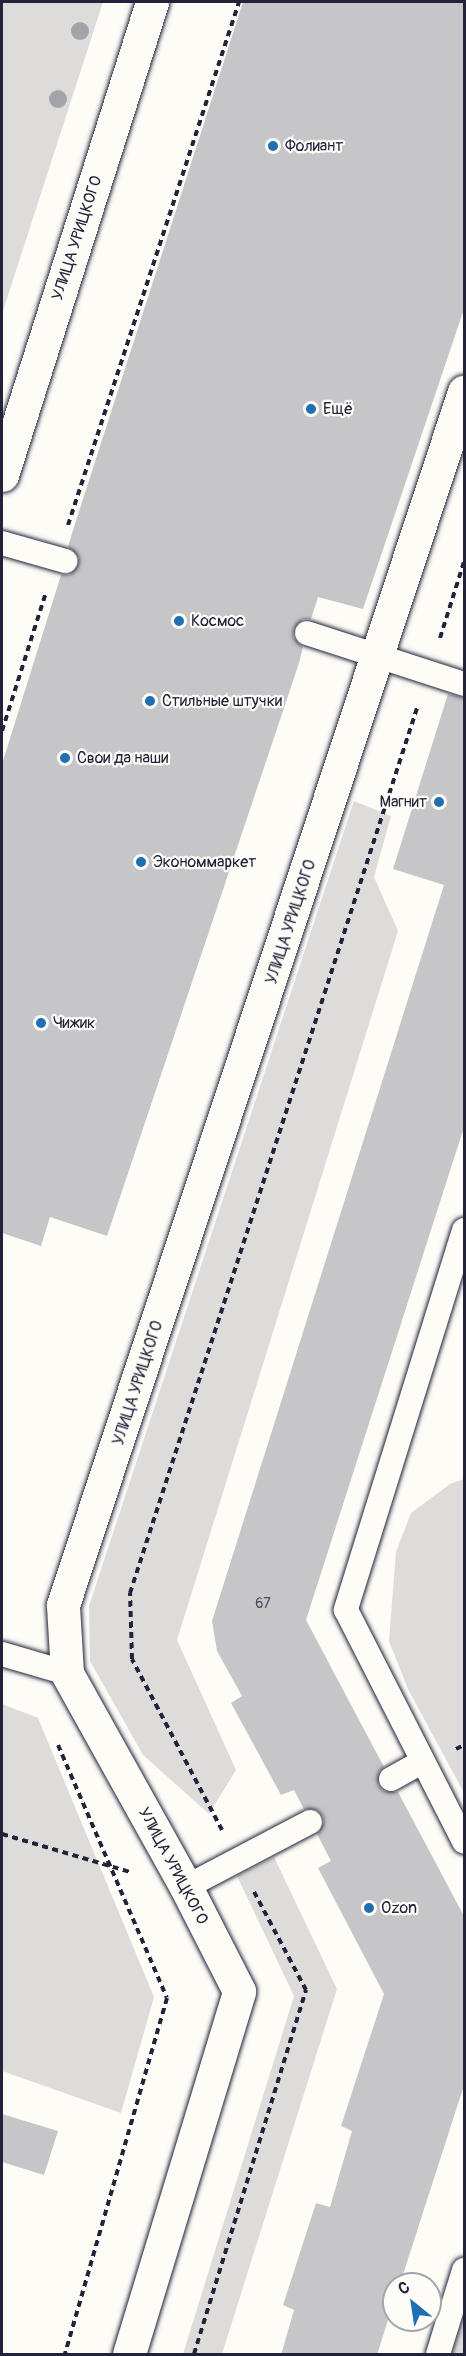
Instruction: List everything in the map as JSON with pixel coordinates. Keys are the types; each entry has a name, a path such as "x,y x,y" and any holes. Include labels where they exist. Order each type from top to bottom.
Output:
{"street":[{"name":"УЛИЦА УРИЦКОГО","path":"2,475 152,2"},
{"name":"УЛИЦА УРИЦКОГО","path":"129,2355 239,1991 186,1887 67,1673 63,1605 379,658 465,392"}],"lane":[{"path":"2,543 61,560"},
{"path":"307,633 465,684"},
{"path":"465,1230 346,1611 465,1842"},
{"path":"2,1654 67,1673"},
{"path":"391,1779 422,1762"},
{"path":"186,1887 310,1822"},
{"path":"438,2355 465,2270"}],"path":[{"path":"2,731 61,560 239,2"},
{"path":"194,2355 306,1990 132,1659 130,1593 465,562"},
{"path":"54,1736 167,1998 66,2355"},
{"path":"2,1834 186,1887"}],"shaded area":[{"path":"2,2 103,2 2,314"},
{"path":"354,801 391,816 374,877 398,931 177,1640 236,1770 209,1814 143,1755 90,1661 89,1606"},
{"path":"464,1479 464,1793 408,1689 389,1641 396,1552 411,1513 450,1484"},
{"path":"2,1704 38,1718 154,1997 121,2113 2,2071"},
{"path":"274,1857 337,1989 222,2354 183,2354 294,1996 237,1876"},
{"path":"464,2313 464,2354 452,2354"}],"building":[{"name":"Космос","path":"243,2 465,2 465,306 363,609 318,597 311,619 303,619 294,628 293,637 303,647 299,663 107,1236 50,1217 41,1246 2,1233 2,764 61,575 69,575 78,565 79,557 68,547"},
{"path":"448,694 465,698 465,1124 306,1620 384,1767 379,1772 378,1785 384,1791 398,1792 465,1918 465,2082 404,2272 382,2272 382,2332 384,2332 377,2355 281,2355 294,2310 283,2305 316,2203 330,2207 352,2131 341,2126 384,1994 318,1868 331,1861 317,1834 324,1823 323,1816 317,1810 304,1809 294,1790 281,1795 231,1703 242,1696 217,1651 212,1621 444,885 393,869"},
{"path":"2,2114 58,2131 44,2175 2,2162"}],"place":[{"name":"Фолиант","path":"273,146"},
{"name":"Ещё","path":"311,409"},
{"name":"Космос","path":"179,621"},
{"name":"Стильные штучки","path":"150,701"},
{"name":"Свои да наши","path":"65,758"},
{"name":"Магнит","path":"439,802"},
{"name":"Экономмаркет","path":"141,862"},
{"name":"Чижик","path":"41,1023"},
{"name":"Ozon","path":"369,1908"}]}
